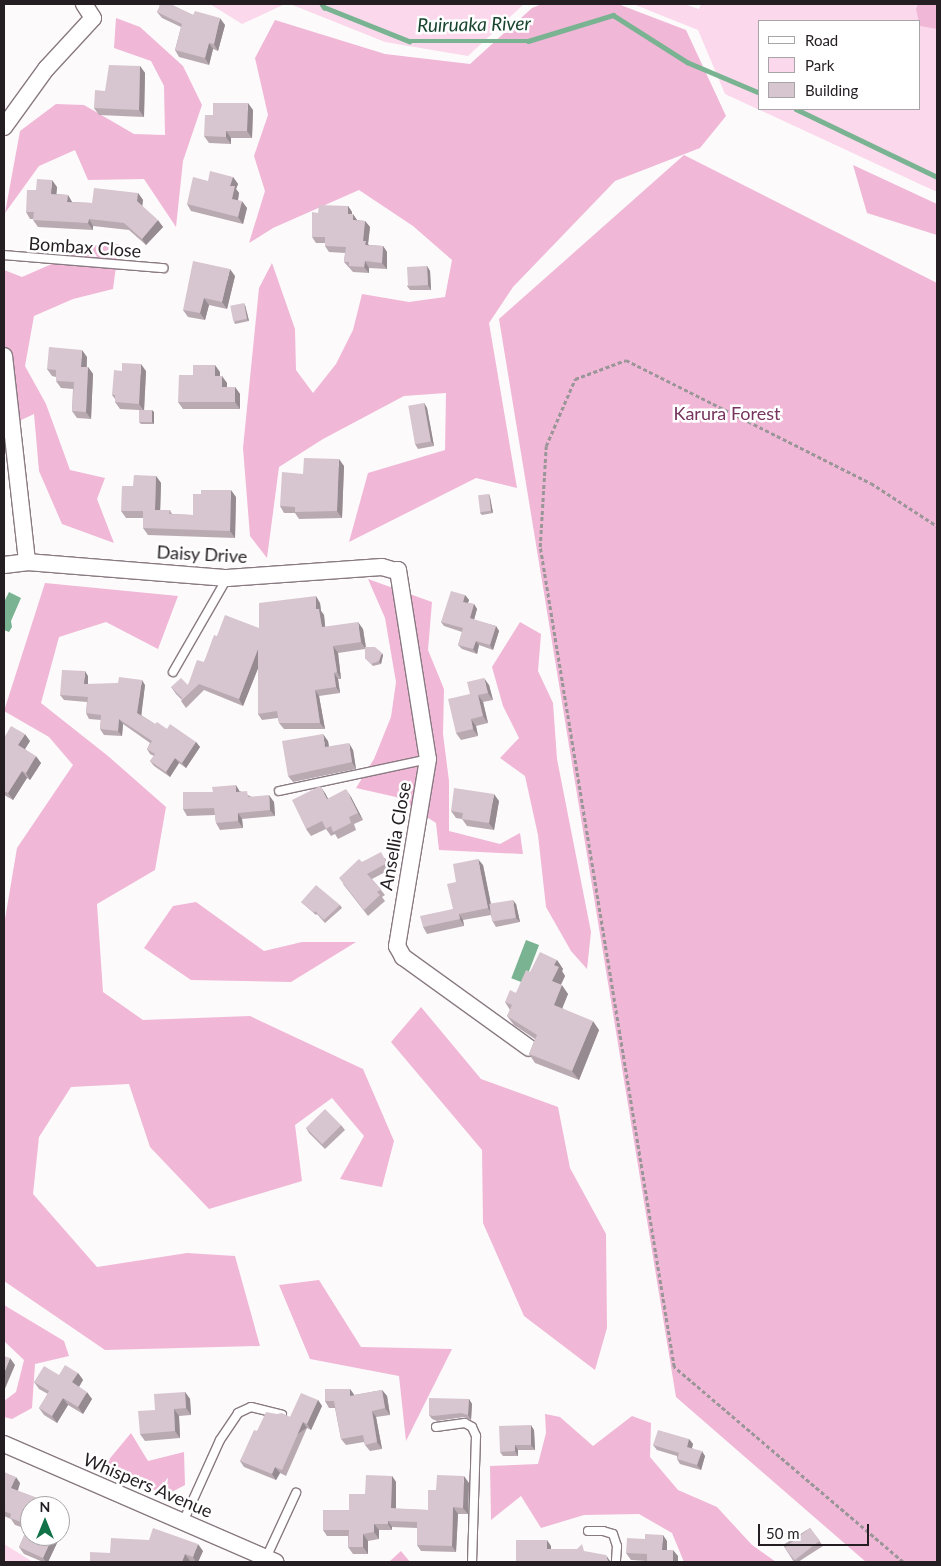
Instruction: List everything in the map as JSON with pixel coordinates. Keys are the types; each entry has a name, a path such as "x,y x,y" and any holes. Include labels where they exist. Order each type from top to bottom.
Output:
{"street":[{"path":"5,123 46,69 93,18 86,4"},
{"path":"4,356 27,562"},
{"name":"Daisy Drive","path":"4,566 27,562 227,578 382,567 396,572"},
{"name":"Ansellia Close","path":"396,572 398,570 428,759 397,946 403,957 529,1048"},
{"name":"Whispers Avenue","path":"4,1444 271,1560"}],"lane":[{"name":"Bombax Close","path":"4,255 164,268"},
{"path":"173,672 227,578"},
{"path":"279,791 428,759"},
{"path":"184,1522 220,1440 238,1413 251,1407 282,1415"},
{"path":"436,1427 465,1423 472,1427 476,1436 472,1562"},
{"path":"271,1560 296,1493"},
{"path":"588,1532 603,1531 612,1534 617,1546 616,1562"}],"path":[{"path":"903,1562 674,1367 540,548 546,446 575,379 626,360 871,483 937,526"}],"green space":[{"path":"210,4 285,4 242,24"},
{"path":"290,4 524,4 468,56 385,42"},
{"path":"542,4 618,4 686,30 726,116 700,148 615,181 513,287 489,323 517,488 476,478 349,542 368,473 445,450 446,393 404,396 323,439 279,467 267,558 250,536 243,448 259,288 272,263 295,329 296,370 313,393 336,364 353,330 362,294 409,302 445,297 452,260 413,226 359,190 273,228 249,243 265,191 254,156 268,115 255,58 275,20 385,54 470,64 532,8"},
{"path":"633,4 684,4 699,9 701,4 937,4 937,192 760,110 921,110 921,20 758,20 758,109 725,94 698,30"},
{"path":"918,4 937,4 937,29 921,26 921,20 919,20 916,9"},
{"path":"116,18 140,27 183,66 202,105 183,161 176,227 144,179 88,180 75,150 39,166 5,213 20,131 56,104 84,105 134,134 165,135 164,86 151,61 114,48"},
{"name":"Karura Forest","path":"684,155 937,283 937,1562 866,1562 676,1397 499,319"},
{"path":"853,165 937,204 937,235 867,213"},
{"path":"119,244 113,289 73,299 34,316 25,366 46,404 70,470 105,478 97,499 114,543 62,524 39,471 34,414 4,428 4,270 22,277 95,245"},
{"path":"368,579 432,602 428,650 444,689 443,734 449,781 449,831 500,844 520,833 523,854 439,850 436,823 396,797 356,788 374,759 391,717 396,682 385,618"},
{"path":"45,583 178,596 158,649 106,622 59,637 41,703 108,756 166,807 155,870 97,904 103,992 143,1020 250,1016 363,1069 394,1141 382,1187 340,1179 364,1136 332,1098 295,1125 302,1181 209,1209 150,1147 129,1084 71,1087 39,1137 33,1194 97,1267 187,1253 235,1256 260,1346 105,1350 4,1281 4,925 17,848 73,765 49,737 4,711"},
{"path":"520,622 541,634 538,671 553,703 557,759 591,932 587,969 571,951 546,907 538,835 525,776 500,758 519,738 503,706 492,667"},
{"path":"196,902 264,951 302,942 356,942 291,982 191,980 144,948 173,906"},
{"path":"421,1007 481,1079 558,1107 570,1168 606,1234 607,1328 595,1370 524,1316 483,1223 482,1150 391,1042"},
{"path":"319,1280 361,1347 452,1349 406,1441 399,1376 310,1359 279,1285"},
{"path":"4,1305 64,1341 69,1356 35,1364 32,1408 12,1419 4,1417 4,1401 16,1392 24,1360 4,1341"},
{"path":"545,1414 560,1417 593,1446 632,1416 651,1423 650,1457 678,1490 717,1507 752,1545 776,1562 684,1562 672,1533 639,1514 584,1515 541,1528 521,1496 491,1520 490,1466 538,1464 546,1433"},
{"path":"131,1433 148,1461 184,1452 185,1485 166,1495 102,1468"},
{"path":"4,1544 33,1562 4,1562"},
{"path":"401,1551 410,1562 389,1562"}],"shaded area":[{"path":"9,592 21,598 11,621 12,627 9,632 4,630 4,602"},
{"path":"526,940 539,945 524,983 511,978"}],"building":[{"path":"161,4 170,4 193,15 195,11 220,18 214,44 209,43 205,58 175,50 182,24 157,12"},
{"path":"109,65 140,66 139,110 94,108 95,90 105,91"},
{"path":"213,103 248,103 247,131 226,131 226,137 204,136 205,115 213,115"},
{"path":"210,171 233,177 230,186 235,186 232,199 242,201 238,217 187,204 193,177 208,181"},
{"path":"37,179 52,180 51,194 68,195 67,202 92,203 94,188 138,193 137,201 158,220 142,239 124,223 89,219 88,223 33,220 34,212 26,212 27,190 36,190"},
{"path":"319,205 348,206 348,214 353,214 353,220 365,221 363,241 366,241 365,245 383,246 382,263 365,261 364,267 349,266 349,262 344,262 346,247 325,246 325,237 312,237 312,212 318,213"},
{"path":"193,261 230,269 222,302 204,298 200,313 183,310"},
{"path":"427,266 428,285 408,286 407,267"},
{"path":"244,303 247,319 233,321 230,306"},
{"path":"49,347 82,350 81,367 88,367 86,412 72,411 74,382 56,381 56,370 47,369"},
{"path":"122,363 141,364 139,404 115,402 115,395 112,395 114,370 122,371"},
{"path":"193,365 215,365 215,376 222,376 222,387 235,387 235,402 178,402 179,375 193,375"},
{"path":"424,403 431,441 415,444 408,406"},
{"path":"139,410 152,410 152,422 139,422"},
{"path":"304,458 339,459 337,511 295,512 295,507 280,506 282,472 303,474"},
{"path":"134,475 156,476 155,510 170,510 169,514 193,515 193,494 201,494 201,490 231,490 230,531 143,528 143,511 121,511 122,486 133,486"},
{"path":"489,494 491,511 480,512 478,495"},
{"path":"451,591 465,595 463,602 474,604 470,618 496,626 490,645 476,641 473,649 458,645 463,628 441,622"},
{"path":"316,596 316,609 319,609 322,627 358,622 361,642 333,646 337,672 334,673 336,687 315,690 320,723 279,723 277,711 258,714 258,649 239,699 199,684 181,701 182,698 171,687 181,678 188,685 197,660 204,662 214,635 217,636 225,615 259,628 259,603"},
{"path":"365,647 375,647 382,653 379,661 371,664 365,658"},
{"path":"62,670 85,671 84,684 118,683 119,677 142,680 137,713 167,729 170,724 196,742 182,763 175,758 166,772 150,761 155,754 147,749 152,741 119,719 118,731 100,729 101,715 86,713 88,697 60,695"},
{"path":"484,678 488,693 478,695 483,716 471,719 473,729 456,733 448,699 470,694 467,682"},
{"path":"11,726 25,734 18,745 36,756 26,773 22,771 8,793 4,791 4,738"},
{"path":"323,734 325,747 349,743 352,762 288,776 282,741"},
{"path":"236,785 236,792 247,791 248,797 269,795 270,810 238,813 238,821 216,823 214,808 183,809 183,792 213,792 212,787"},
{"path":"320,786 327,799 346,789 358,813 349,817 351,823 333,832 331,826 326,829 322,821 306,829 292,800"},
{"path":"454,788 494,794 489,823 462,819 463,813 451,811"},
{"path":"381,852 387,863 367,874 381,889 377,892 380,895 364,910 339,878 359,859 362,862"},
{"path":"478,859 488,908 459,914 460,919 423,927 420,916 453,909 447,884 456,882 453,864"},
{"path":"316,885 340,905 324,920 315,911 314,913 301,902"},
{"path":"513,900 516,918 492,922 489,904"},
{"path":"540,952 557,960 554,965 559,967 552,981 562,985 554,1005 593,1021 572,1071 529,1054 537,1035 507,1016 512,1005 505,1002 510,990 516,993 526,970 530,972"},
{"path":"325,1109 341,1125 322,1144 306,1128"},
{"path":"4,1356 10,1358 4,1373"},
{"path":"65,1365 78,1373 72,1382 87,1392 78,1407 63,1398 52,1416 39,1408 49,1391 34,1382 44,1366 59,1375"},
{"path":"325,1389 350,1389 350,1396 382,1390 385,1408 372,1411 377,1442 365,1445 363,1435 341,1439 334,1401 325,1401"},
{"path":"185,1392 186,1408 174,1409 175,1431 140,1434 138,1411 155,1410 154,1394"},
{"path":"301,1393 318,1400 307,1424 303,1422 282,1470 275,1467 272,1474 240,1461 254,1430 257,1431 266,1412 282,1413 290,1417"},
{"path":"429,1398 469,1399 468,1415 461,1413 429,1415"},
{"path":"531,1425 531,1445 515,1445 515,1451 500,1452 499,1426"},
{"path":"658,1430 689,1439 687,1447 702,1451 697,1465 677,1459 679,1453 653,1445"},
{"path":"4,1472 16,1477 11,1488 32,1496 20,1496 20,1522 10,1518 11,1514 4,1511"},
{"path":"366,1475 392,1476 391,1508 428,1510 428,1490 436,1490 437,1475 464,1476 463,1508 453,1507 452,1546 417,1545 417,1522 388,1521 388,1524 374,1524 374,1532 363,1534 363,1547 348,1547 349,1530 323,1530 323,1510 349,1510 349,1494 365,1494"},
{"path":"153,1528 198,1544 193,1557 185,1554 182,1562 90,1562 90,1552 110,1553 111,1538 149,1540"},
{"path":"810,1528 820,1541 795,1560 785,1548"},
{"path":"645,1534 663,1535 662,1550 673,1550 673,1562 647,1562 647,1554 626,1553 627,1538 645,1539"},
{"path":"516,1540 547,1540 547,1549 577,1549 582,1544 584,1551 606,1555 608,1562 516,1562"},
{"path":"20,1545 48,1546 43,1558 19,1547"}],"waterway":[{"name":"Ruiruaka River","path":"322,4 324,7 409,41 528,41 613,15 687,62 758,92"},
{"name":"Ruiruaka River","path":"798,110 937,177"}]}
